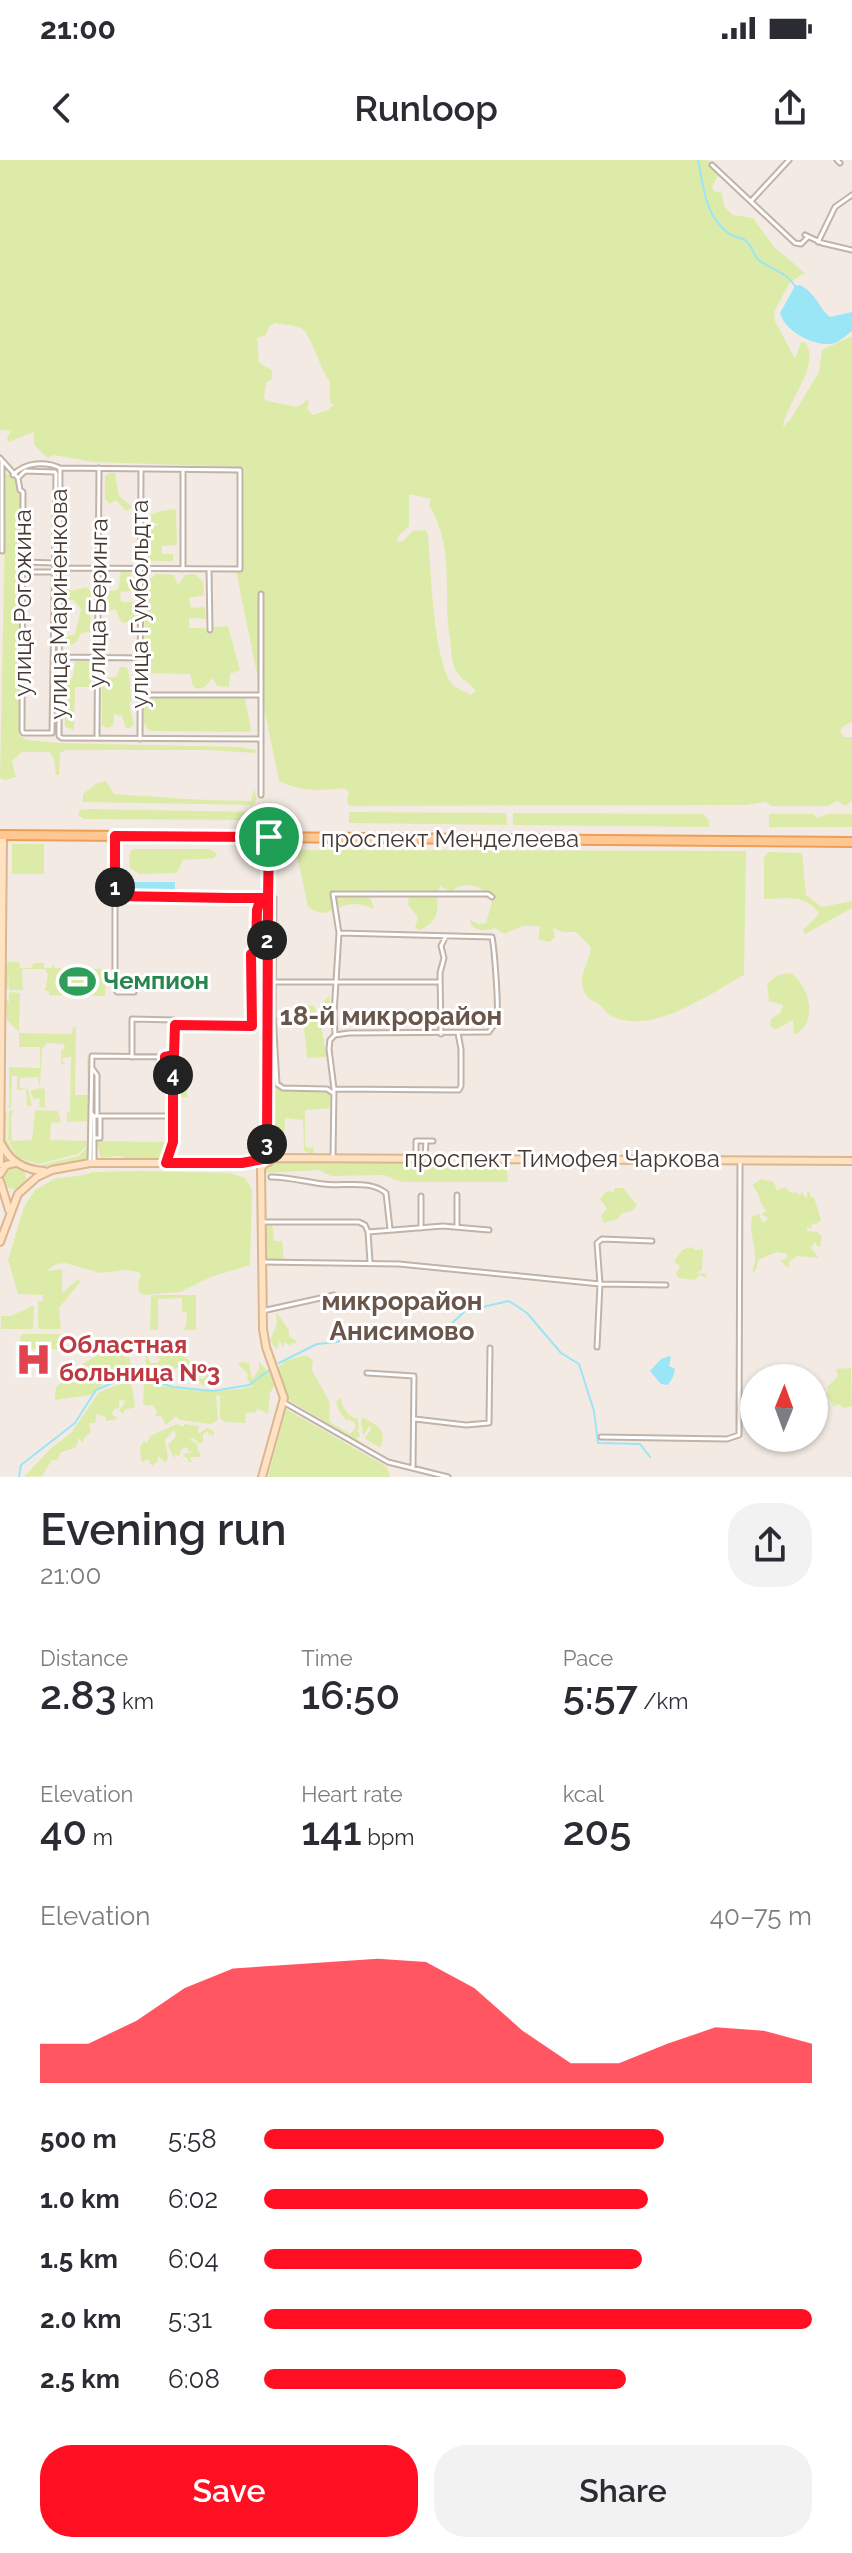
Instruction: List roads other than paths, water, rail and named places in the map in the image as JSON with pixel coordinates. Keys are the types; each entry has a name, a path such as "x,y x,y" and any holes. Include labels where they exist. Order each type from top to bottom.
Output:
{"main road":[{"name":"проспект Менделеева","path":"2,833 852,840"},
{"path":"0,1164 2,833"},
{"name":"проспект Менделеева","path":"50,833 115,836 507,837"},
{"path":"262,1477 283,1402 283,1390 265,1345 262,1311 261,1168 267,1157 269,837"},
{"path":"1,1139 7,1154 21,1165 36,1171 52,1170"},
{"name":"проспект Тимофея Чаркова","path":"24,1188 52,1170 92,1163 242,1163 267,1157 852,1161"},
{"path":"0,1174 6,1165 21,1165"},
{"path":"0,1242 9,1214 28,1177 21,1165"},
{"path":"1,1183 10,1192 24,1188"},
{"path":"1,1183 9,1214"}],"street":[{"path":"752,200 789,160"},
{"path":"712,165 795,243 801,244 807,236 818,242 852,250"},
{"path":"818,242 835,207 852,195"},
{"path":"1,460 16,476"},
{"path":"1,460 2,551"},
{"path":"16,476 19,469 42,463 60,468 240,470 240,569 60,568"},
{"name":"улица Мариненкова","path":"60,468 58,735 62,738 97,738"},
{"name":"улица Беринга","path":"97,738 99,468"},
{"name":"улица Гумбольдта","path":"140,739 141,469"},
{"path":"183,470 183,569"},
{"path":"16,476 24,471 56,472 55,572 23,572"},
{"name":"улица Рогожина","path":"16,476 23,492 22,731 54,731 55,572"},
{"path":"23,562 55,563"},
{"path":"209,569 210,630"},
{"path":"261,594 261,795"},
{"path":"59,657 140,658"},
{"path":"140,695 261,695"},
{"path":"97,738 261,739"},
{"path":"115,836 115,988 117,992 134,992"},
{"path":"335,1035 339,933 334,893 488,894 492,897"},
{"path":"115,896 267,898"},
{"path":"267,898 277,1081 280,1087 327,1089 334,1095"},
{"path":"175,1025 252,1026 251,954 256,951 257,910 267,898"},
{"path":"333,1158 334,1089 329,1049 330,1040 335,1035 489,1032 496,1024 497,1016 494,980 496,952 492,937 339,933"},
{"path":"441,1034 440,982 444,958 441,946 446,936"},
{"path":"273,982 440,982"},
{"path":"92,1163 95,1115 92,1056 132,1057 165,1057 174,1055 174,1020 132,1019 132,1057"},
{"path":"334,1089 461,1089 458,1033"},
{"path":"165,1057 165,1065 173,1073 173,1138 166,1163"},
{"path":"95,1115 173,1116"},
{"path":"92,1163 94,1138 100,1138 95,1115"},
{"path":"416,1158 416,1141 433,1141"},
{"path":"425,1158 426,1141"},
{"path":"601,1437 727,1439 739,1435 740,1160"},
{"path":"271,1177 295,1178 325,1185 358,1185 386,1192 390,1229"},
{"path":"457,1195 457,1227"},
{"path":"421,1196 421,1228"},
{"path":"262,1222 359,1222 365,1225 368,1232 370,1262"},
{"path":"368,1232 457,1227 489,1230"},
{"path":"597,1347 600,1284 598,1241 652,1241"},
{"path":"263,1262 370,1262 600,1284 666,1285"},
{"path":"262,1311 334,1295"},
{"path":"415,1419 466,1425 489,1423 490,1348"},
{"path":"367,1373 411,1374 415,1377 413,1468"},
{"path":"283,1402 381,1458 448,1477"}],"water":[{"path":"795,286 809,291 830,317 852,312 852,331 838,341 822,344 793,331 780,313"},
{"path":"125,882 175,882 175,892 125,892"},
{"path":"669,1356 669,1366 675,1369 673,1377 668,1385 661,1384 650,1371 661,1359"}],"waterway":[{"path":"698,160 706,200 720,226 746,241 758,259 783,274 795,286"},
{"path":"279,1363 317,1344 337,1342 361,1332 414,1341 427,1338 450,1325 465,1311 509,1301 527,1313 561,1353 579,1364 594,1411 598,1443 640,1444 650,1457"},
{"path":"19,1477 21,1465 75,1423 96,1390 117,1381 143,1378 173,1387 213,1391 249,1385 271,1369"}],"place":[{"name":"Чемпион","path":"77,981"},
{"name":"Областная больница №3","path":"33,1359"}],"district":[{"name":"18-й микрорайон","path":"391,1016"},
{"name":"микрорайон Анисимово","path":"402,1316"}]}
